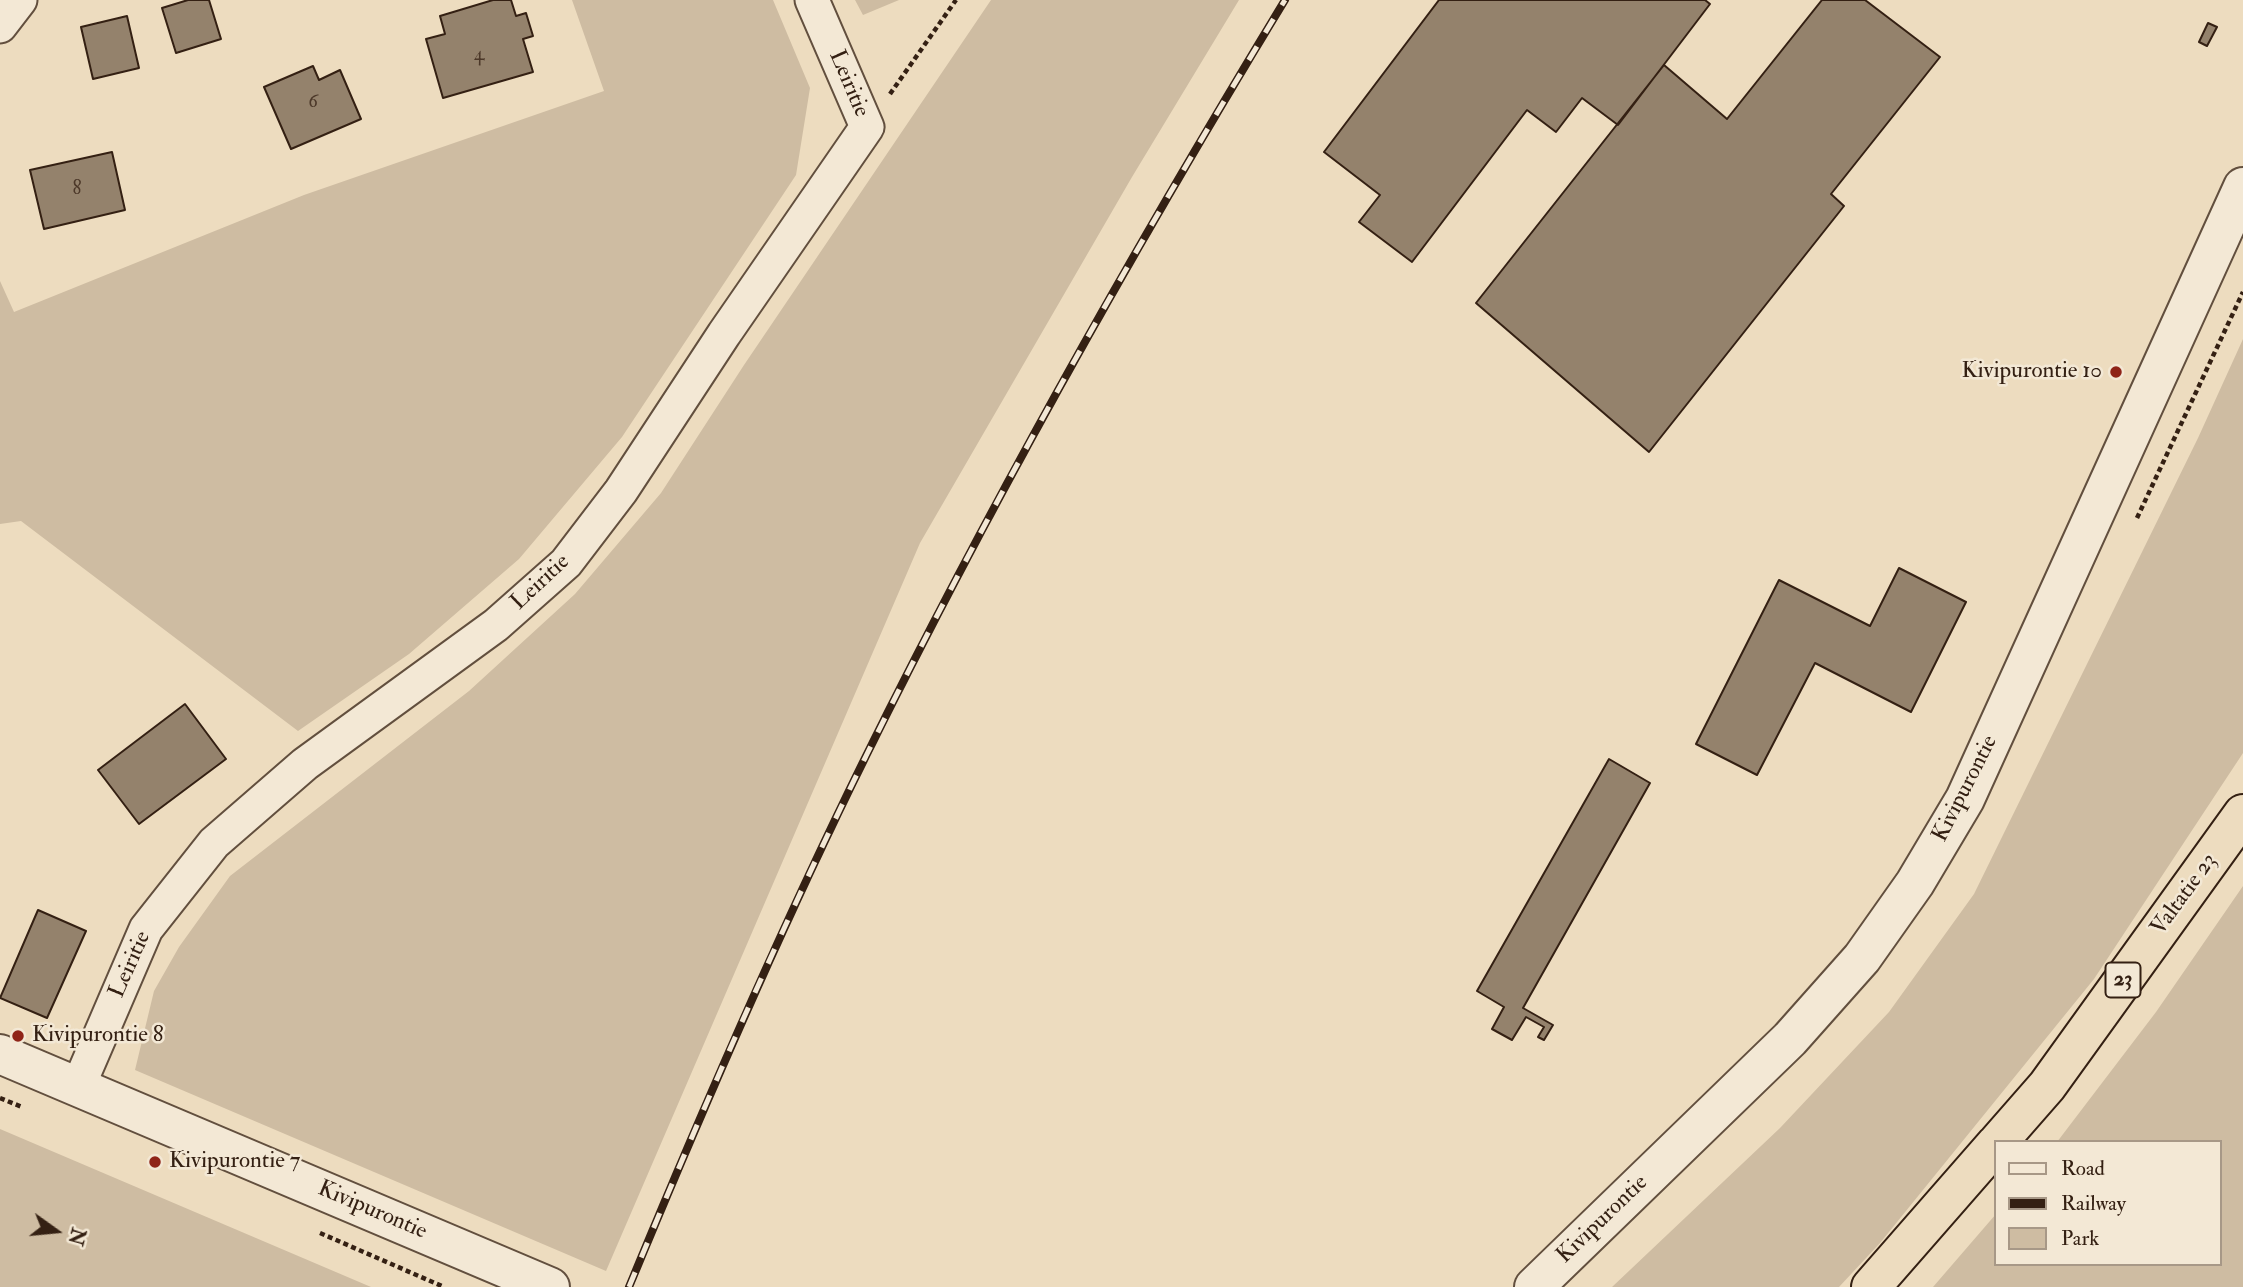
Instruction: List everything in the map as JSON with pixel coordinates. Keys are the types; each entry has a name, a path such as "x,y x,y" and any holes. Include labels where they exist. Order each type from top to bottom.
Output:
{"highway":[{"name":"Valtatie 23","path":"2000,1140 2047,1086 2243,814"},
{"name":"Valtatie 23","path":"1871,1287 1994,1146"}],"street":[{"path":"0,26 20,0"},
{"name":"Leiritie","path":"78,1087 146,929 214,843 305,764 496,625 566,563 621,491 724,334 867,127 811,0"},
{"name":"Kivipurontie","path":"1534,1287 1790,1039 1862,958 1915,883 1965,799 2243,187"},
{"name":"Kivipurontie","path":"0,1054 550,1287"}],"path":[{"path":"867,127 956,0"}],"green space":[{"path":"572,0 773,0 810,88 796,175 622,437 519,559 409,654 298,731 21,521 0,524 0,281 14,312 304,195 604,91"},
{"path":"855,0 899,0 863,15"},
{"path":"991,0 1239,0 1132,177 920,543 606,1271 135,1070 154,991 179,947 230,876 469,691 575,594 661,493 744,365"},
{"path":"2243,339 2243,753 2094,979 1880,1243 1839,1287 1612,1287 1780,1128 1889,1012 1974,894 2198,438"},
{"path":"2243,886 2243,1287 1933,1287 1994,1216 1994,1266 2222,1266 2222,1140 2059,1140 2156,1012"},
{"path":"0,1129 371,1287 0,1287"}],"building":[{"path":"188,0 209,0 221,39 176,53 162,8"},
{"path":"493,0 511,0 516,16 526,13 533,36 523,39 533,72 443,98 426,39 445,34 440,16"},
{"path":"1439,0 1705,0 1710,4 1618,125 1582,98 1556,132 1527,110 1412,262 1359,222 1380,195 1324,152"},
{"path":"1822,0 1865,0 1940,57 1831,194 1844,206 1649,452 1476,303 1664,65 1727,119"},
{"path":"127,16 139,68 93,79 81,27"},
{"path":"2208,23 2217,27 2207,46 2199,42"},
{"path":"313,66 319,80 340,70 361,119 291,149 264,87"},
{"path":"112,152 125,210 44,229 30,170"},
{"path":"1899,568 1966,602 1911,712 1815,663 1757,775 1696,744 1779,580 1870,626"},
{"path":"185,704 226,759 139,824 98,770"},
{"path":"1609,759 1650,783 1523,1008 1553,1025 1544,1040 1538,1037 1544,1027 1526,1017 1512,1040 1492,1029 1504,1007 1477,991"},
{"path":"38,910 86,931 47,1018 0,998"}],"railway":[{"path":"629,1287 773,953 834,821 915,659 1015,468 1120,279 1285,0"}],"place":[{"name":"Kivipurontie 10","path":"2116,372"},
{"name":"Kivipurontie 8","path":"18,1036"},
{"name":"Kivipurontie 7","path":"155,1162"}]}
